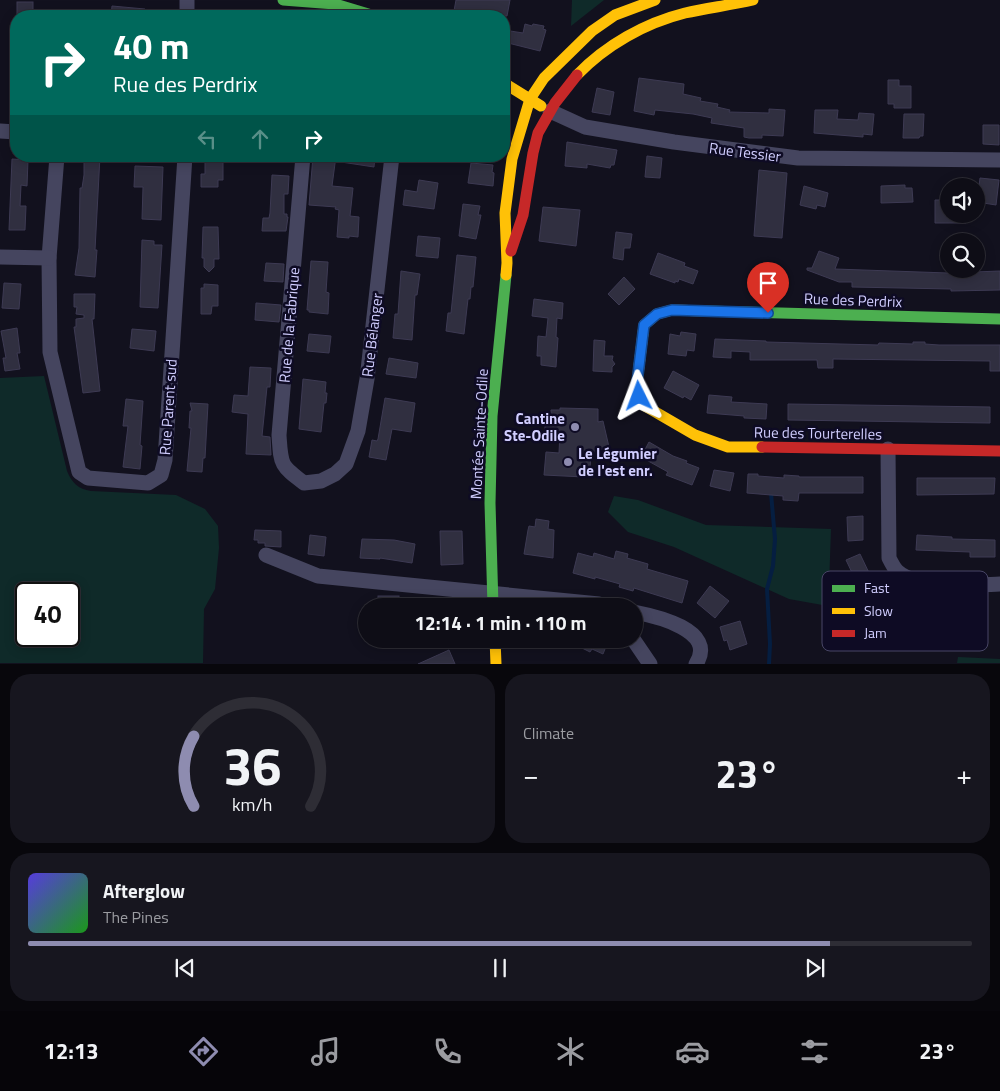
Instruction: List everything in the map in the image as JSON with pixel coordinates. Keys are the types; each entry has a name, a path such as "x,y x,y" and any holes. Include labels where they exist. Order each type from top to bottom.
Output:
{"main road":[{"path":"283,0 315,9 336,2 358,10"},
{"name":"Montée Sainte-Odile","path":"492,598 490,503 492,416 506,263 505,213 512,159 530,99 544,78 592,31 615,15 655,0"},
{"name":"Montée Sainte-Odile","path":"506,263 523,216 532,157 539,132 550,111 570,82 592,60 618,40 638,29 676,15 752,0"},
{"name":"Rue Tessier","path":"510,87 550,111"},
{"name":"Rue des Perdrix","path":"645,406 636,391 644,325 657,314 672,310 1000,319"},
{"name":"Rue des Tourterelles","path":"645,406 695,435 728,447 1000,451"},
{"path":"495,648 496,664"}],"street":[{"name":"Rue Tessier","path":"550,111 585,127 674,142 798,158 1000,160"},
{"name":"Rue Parent sud","path":"56,162 48,258 50,352 80,472 88,478 148,483 161,475 165,460 185,162"},
{"name":"Rue de la Fabrique","path":"302,162 279,435 281,461 290,472 304,483"},
{"name":"Rue Bélanger","path":"304,483 321,480 335,474 346,464 358,431 367,379 391,162"},
{"path":"0,257 48,258"},
{"path":"888,449 889,558 897,571"},
{"path":"266,555 318,576 478,598"},
{"path":"643,614 684,628 698,641 701,652 696,664"},
{"path":"639,648 650,664"}],"green space":[{"path":"572,0 604,0 571,26"},
{"path":"44,376 67,471 73,482 79,487 91,491 176,495 205,509 218,526 219,548 215,589 204,609 203,663 0,663 0,378"},
{"path":"614,496 638,500 706,525 831,529 830,571 822,571 822,605 789,599 674,547 628,532 608,512"},
{"path":"958,657 1000,659 1000,663 957,663"}],"building":[{"path":"456,0 510,0 508,10 454,10"},
{"path":"17,2 33,2 33,10 17,10"},
{"path":"112,6 145,9 145,10 112,10"},
{"path":"525,24 544,26 543,29 546,30 540,51 510,44 510,31 523,33"},
{"path":"639,78 684,84 683,94 701,98 700,101 718,104 717,107 730,110 729,112 769,113 769,109 785,110 783,136 762,135 762,138 749,138 744,137 744,128 711,123 712,118 655,110 654,115 634,111"},
{"path":"888,80 899,80 899,86 911,86 911,108 894,108 894,104 888,104"},
{"path":"597,88 614,92 610,115 592,112"},
{"path":"815,110 838,110 837,119 858,120 859,113 874,114 872,135 863,134 863,137 814,133"},
{"path":"904,114 924,114 923,136 919,138 903,138"},
{"path":"983,125 999,125 999,145 983,144"},
{"path":"567,142 617,150 614,165 611,165 610,168 587,164 587,168 565,166"},
{"path":"647,156 662,158 660,178 645,177"},
{"path":"12,162 28,162 27,186 21,185 20,206 26,206 25,230 9,230"},
{"path":"84,162 100,162 95,277 75,275 79,248 80,188 82,188"},
{"path":"205,162 223,162 223,180 218,180 218,187 201,187 201,174 205,174"},
{"path":"313,162 335,162 332,186 353,188 350,216 359,217 358,237 337,237 339,210 335,209 336,207 309,205"},
{"path":"341,162 374,162 374,167"},
{"path":"471,163 493,165 493,186 468,183"},
{"path":"135,166 163,167 161,220 142,219 143,187 134,187"},
{"path":"759,170 787,173 782,238 754,236"},
{"path":"272,175 289,176 288,194 284,194 284,214 287,214 288,217 286,231 262,231 263,218 269,218 270,213"},
{"path":"985,179 999,180 996,205 985,203"},
{"path":"419,180 438,183 434,209 403,205 405,190 417,192"},
{"path":"905,185 905,188 912,188 913,202 881,203 881,186"},
{"path":"804,186 828,193 825,207 817,205 816,209 800,205"},
{"path":"935,200 940,200 940,223 935,223"},
{"path":"463,204 480,206 478,215 481,215 476,239 459,236"},
{"path":"543,207 580,210 576,246 539,241"},
{"path":"203,227 218,227 219,259 214,259 214,267 209,272 204,267 204,258 202,258"},
{"path":"616,232 632,234 630,248 624,248 623,260 613,258"},
{"path":"418,236 440,238 438,258 416,256"},
{"path":"142,240 154,241 154,245 162,245 158,308 140,307"},
{"path":"819,251 839,258 835,269 940,273 940,278 985,278 985,272 1000,271 1000,290 951,291 951,289 852,287 852,282 839,282 807,270 807,268 812,268"},
{"path":"658,253 685,263 684,266 698,271 693,284 679,279 675,283 650,274"},
{"path":"457,255 476,257 473,287 471,287 470,299 468,299 464,334 446,331 448,313 451,313"},
{"path":"311,261 328,262 326,292 329,293 328,314 309,312 307,310"},
{"path":"266,263 284,264 283,282 264,281"},
{"path":"401,271 420,274 417,295 415,295 412,340 393,338 395,314 398,314"},
{"path":"624,277 635,289 619,305 608,294"},
{"path":"4,283 21,284 19,309 2,308"},
{"path":"204,284 218,285 218,306 212,306 211,314 201,314 201,288 204,288"},
{"path":"74,294 95,294 94,319 92,319 100,391 83,393 74,327 76,327 76,319 84,318 84,315 76,314 77,307 74,307"},
{"path":"534,299 563,303 562,319 557,318 556,367 541,365 541,356 537,356 538,336 546,337 548,318 532,316"},
{"path":"256,303 281,305 279,322 255,320"},
{"path":"17,328 20,353 17,353 20,369 5,371 3,358 6,358 1,331"},
{"path":"132,329 156,331 154,351 130,348"},
{"path":"681,332 696,334 694,351 687,350 686,356 668,354 670,334 680,336"},
{"path":"309,334 331,336 329,353 307,351"},
{"path":"715,339 878,345 879,343 913,344 913,342 925,342 925,344 939,345 1000,345 1000,371 990,371 990,361 833,359 833,368 818,368 817,360 750,360 750,352 731,351 731,358 713,357"},
{"path":"594,340 605,341 604,356 613,356 612,360 615,364 612,367 612,372 593,371"},
{"path":"389,358 418,363 416,378 386,374"},
{"path":"250,367 271,368 270,387 267,387 262,436 270,437 271,455 246,454 248,414 232,412 234,395 248,396"},
{"path":"673,371 699,385 691,400 664,388"},
{"path":"303,379 326,382 326,403 324,403 321,432 299,429"},
{"path":"709,395 732,397 731,402 767,404 766,419 707,413"},
{"path":"385,398 415,403 411,432 392,429 386,460 369,457 372,440 377,441 378,439"},
{"path":"126,399 143,401 140,469 123,467 128,426 123,426"},
{"path":"190,403 208,404 205,458 203,458 202,472 187,471 191,428 189,428 190,411 192,411"},
{"path":"788,404 990,407 990,423 788,420"},
{"name":"Cantine Ste-Odile","path":"560,408 598,409 598,422 603,421 609,447 591,452 590,470 585,470 584,477 544,475 546,452 559,453 560,432 545,432 545,415 551,415 551,410 560,410"},
{"path":"649,442 673,456 687,461 686,463 699,468 692,485 666,475 668,472 641,457"},
{"path":"714,470 734,473 730,491 710,486"},
{"path":"748,474 784,478 784,475 799,477 863,477 863,493 799,493 798,501 783,500 783,496 747,493"},
{"path":"917,478 995,478 994,494 917,495"},
{"path":"863,516 863,540 848,541 847,517"},
{"path":"536,519 549,521 548,529 554,530 553,558 524,554 529,526 535,527"},
{"path":"255,530 281,531 281,547 265,546 265,543 258,543 258,540 254,540"},
{"path":"440,531 462,531 463,564 441,565"},
{"path":"310,535 326,537 324,556 308,554"},
{"path":"917,535 952,537 952,539 995,540 995,557 970,557 970,552 916,550"},
{"path":"362,539 394,540 415,544 412,563 380,558 360,558"},
{"path":"616,551 628,554 627,558 648,564 647,569 688,581 682,603 634,588 633,591 619,587 620,584 595,577 595,579 573,573 578,553 593,557 594,553 614,559"},
{"path":"860,554 868,571 851,571 846,560"},
{"path":"710,586 729,601 715,618 697,603"},
{"path":"378,596 399,596 399,598 378,598"},
{"path":"740,621 747,644 730,650 727,640 724,641 720,627"},
{"path":"582,648 605,648 603,654 592,649 590,652"},
{"path":"449,650 455,664 418,664"}],"waterway":[{"path":"769,664 770,644 767,589 773,566 775,539 771,493"}],"traffic: fast":[{"path":"283,0 335,4 355,10"},
{"path":"493,598 490,503 492,416 506,275"},
{"path":"706,311 1000,319"}],"traffic: slow":[{"path":"506,275 505,213 512,159 530,99 544,78 592,31 615,15 655,0"},
{"path":"577,75 613,45 655,23 685,13 753,0"},
{"path":"510,87 541,106"},
{"path":"706,311 672,310 657,314 644,325 636,391 645,406 695,435 728,447 762,447"},
{"path":"495,648 496,664"}],"traffic: jam":[{"path":"511,251 523,215 538,133 555,103 577,75"},
{"path":"762,447 1000,451"}],"place":[{"name":"Cantine Ste-Odile","path":"575,427"},
{"name":"Le Légumier de l'est enr.","path":"568,462"}],"route":[{"path":"639,396 636,391 644,325 657,314 672,310 768,313"}]}
